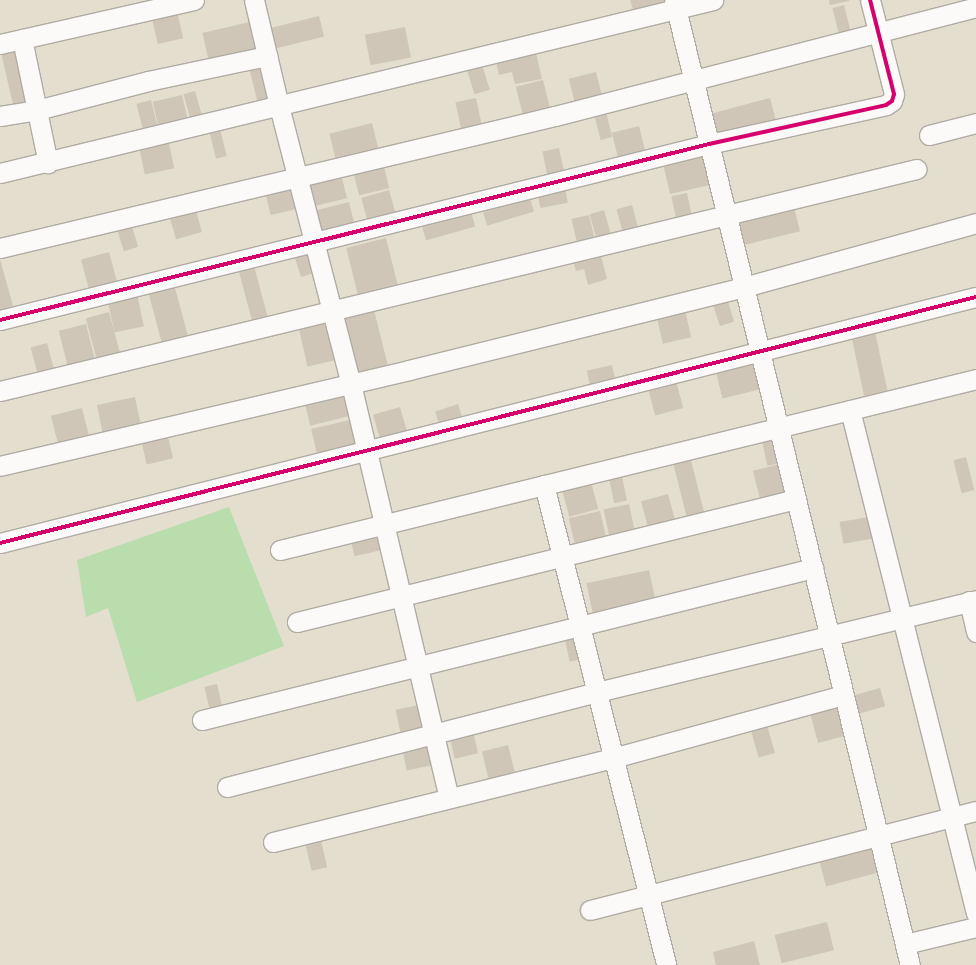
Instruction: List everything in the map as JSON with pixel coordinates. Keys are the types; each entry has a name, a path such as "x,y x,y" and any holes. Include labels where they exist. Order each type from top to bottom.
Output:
{"street":[{"path":"0,44 194,0"},
{"path":"254,0 279,106 351,384 449,798"},
{"path":"0,173 48,163 279,106 675,4 713,0"},
{"path":"0,320 709,144 886,105 892,101 894,94 870,0"},
{"path":"675,4 910,965"},
{"path":"0,248 693,81 878,34 975,6"},
{"path":"22,39 48,163"},
{"path":"0,116 37,110 148,81 267,56"},
{"path":"929,136 976,123"},
{"path":"0,391 917,169"},
{"path":"0,466 351,384 744,287 976,223"},
{"path":"0,543 976,297"},
{"path":"280,550 976,379"},
{"path":"850,410 976,913"},
{"path":"544,485 666,965"},
{"path":"297,622 796,499"},
{"path":"202,720 417,665 813,568"},
{"path":"227,787 596,692 972,600 976,632"},
{"path":"273,842 613,758 844,695"},
{"path":"590,910 976,811"},
{"path":"905,944 976,927"}],"green space":[{"path":"229,507 284,646 137,702 108,608 86,617 77,560"}],"building":[{"path":"630,0 667,0 669,6 635,16"},
{"path":"829,0 849,0 849,1 830,5"},
{"path":"844,5 851,34 840,37 832,8"},
{"path":"176,7 183,38 158,44 151,13"},
{"path":"319,16 324,36 277,48 271,28"},
{"path":"254,21 261,52 210,64 202,33"},
{"path":"405,27 411,57 371,65 365,35"},
{"path":"19,46 33,106 14,111 0,50"},
{"path":"536,53 542,79 515,84 512,72 499,75 496,62"},
{"path":"481,61 490,90 474,94 466,66"},
{"path":"262,62 272,103 259,106 248,65"},
{"path":"596,72 602,96 575,103 569,79"},
{"path":"543,80 550,108 523,115 516,87"},
{"path":"195,91 202,116 191,119 183,94"},
{"path":"182,95 188,121 159,128 153,102"},
{"path":"476,98 482,126 461,131 455,102"},
{"path":"770,98 776,121 714,138 708,115"},
{"path":"151,100 158,129 144,133 136,104"},
{"path":"605,108 612,137 601,140 593,111"},
{"path":"372,123 379,151 336,162 329,134"},
{"path":"219,125 227,156 216,159 208,128"},
{"path":"639,126 646,155 619,162 612,133"},
{"path":"168,139 174,168 145,175 139,145"},
{"path":"559,148 565,177 549,181 542,152"},
{"path":"706,154 713,184 670,194 663,164"},
{"path":"382,159 389,188 359,196 352,166"},
{"path":"340,170 347,198 315,206 308,178"},
{"path":"294,183 300,208 271,215 265,190"},
{"path":"565,188 568,203 540,208 538,193"},
{"path":"389,190 397,218 369,226 361,198"},
{"path":"687,193 693,221 677,225 671,196"},
{"path":"530,198 534,211 487,226 483,212"},
{"path":"349,202 356,230 323,238 316,210"},
{"path":"793,203 800,231 745,245 738,217"},
{"path":"194,204 202,232 176,239 168,211"},
{"path":"632,205 639,232 624,236 617,209"},
{"path":"604,210 612,238 598,242 590,214"},
{"path":"471,212 475,226 426,240 422,226"},
{"path":"589,215 596,245 578,249 571,219"},
{"path":"130,220 138,247 124,251 116,224"},
{"path":"386,238 398,287 358,296 346,248"},
{"path":"599,248 607,279 588,285 584,269 576,271 573,260 581,258 583,264 580,253"},
{"path":"109,252 117,282 89,289 81,260"},
{"path":"311,252 317,272 301,277 295,257"},
{"path":"0,259 13,306 0,310"},
{"path":"254,266 269,323 254,327 239,270"},
{"path":"174,284 190,342 163,349 148,291"},
{"path":"725,292 734,322 720,326 711,296"},
{"path":"137,294 144,326 115,333 108,300"},
{"path":"684,306 691,337 663,344 656,313"},
{"path":"374,310 388,366 357,374 343,318"},
{"path":"109,312 121,357 98,364 86,318"},
{"path":"331,317 341,359 308,367 298,325"},
{"path":"86,324 96,365 69,372 59,331"},
{"path":"875,332 887,391 864,396 852,337"},
{"path":"47,343 55,373 39,377 31,347"},
{"path":"757,359 764,388 723,399 715,369"},
{"path":"612,365 616,382 590,387 587,371"},
{"path":"676,381 683,408 655,416 648,389"},
{"path":"346,391 352,415 310,426 304,401"},
{"path":"135,397 141,426 103,434 97,405"},
{"path":"458,404 463,419 440,427 435,411"},
{"path":"400,407 407,432 380,440 373,415"},
{"path":"82,408 89,437 58,445 51,416"},
{"path":"354,419 360,446 317,456 311,429"},
{"path":"167,432 173,458 147,464 141,438"},
{"path":"778,439 783,462 767,466 762,442"},
{"path":"690,456 704,513 687,518 673,460"},
{"path":"966,457 974,490 962,493 953,460"},
{"path":"784,463 792,494 761,502 753,471"},
{"path":"622,477 627,500 614,503 609,480"},
{"path":"591,482 598,509 569,517 562,490"},
{"path":"668,494 675,521 648,528 641,501"},
{"path":"629,504 635,533 610,539 604,509"},
{"path":"600,511 606,538 575,545 569,518"},
{"path":"874,516 878,538 843,544 840,522"},
{"path":"380,533 384,550 355,556 351,540"},
{"path":"649,570 655,599 593,613 586,583"},
{"path":"579,629 585,658 570,662 563,632"},
{"path":"217,684 222,705 209,708 204,687"},
{"path":"880,688 885,706 854,715 849,697"},
{"path":"423,704 428,728 401,734 396,710"},
{"path":"840,705 848,735 818,743 810,713"},
{"path":"767,725 775,753 759,758 751,730"},
{"path":"472,727 478,753 455,759 449,732"},
{"path":"430,740 435,764 407,770 402,746"},
{"path":"508,745 515,774 489,781 482,752"},
{"path":"320,836 327,867 312,871 304,840"},
{"path":"873,845 880,872 826,887 819,859"},
{"path":"827,922 834,950 782,963 775,935"},
{"path":"754,941 760,965 716,965 713,952"}],"cycle path":[{"path":"0,320 709,144 886,105 892,101 894,94 870,0"},
{"path":"0,543 976,297"}]}
